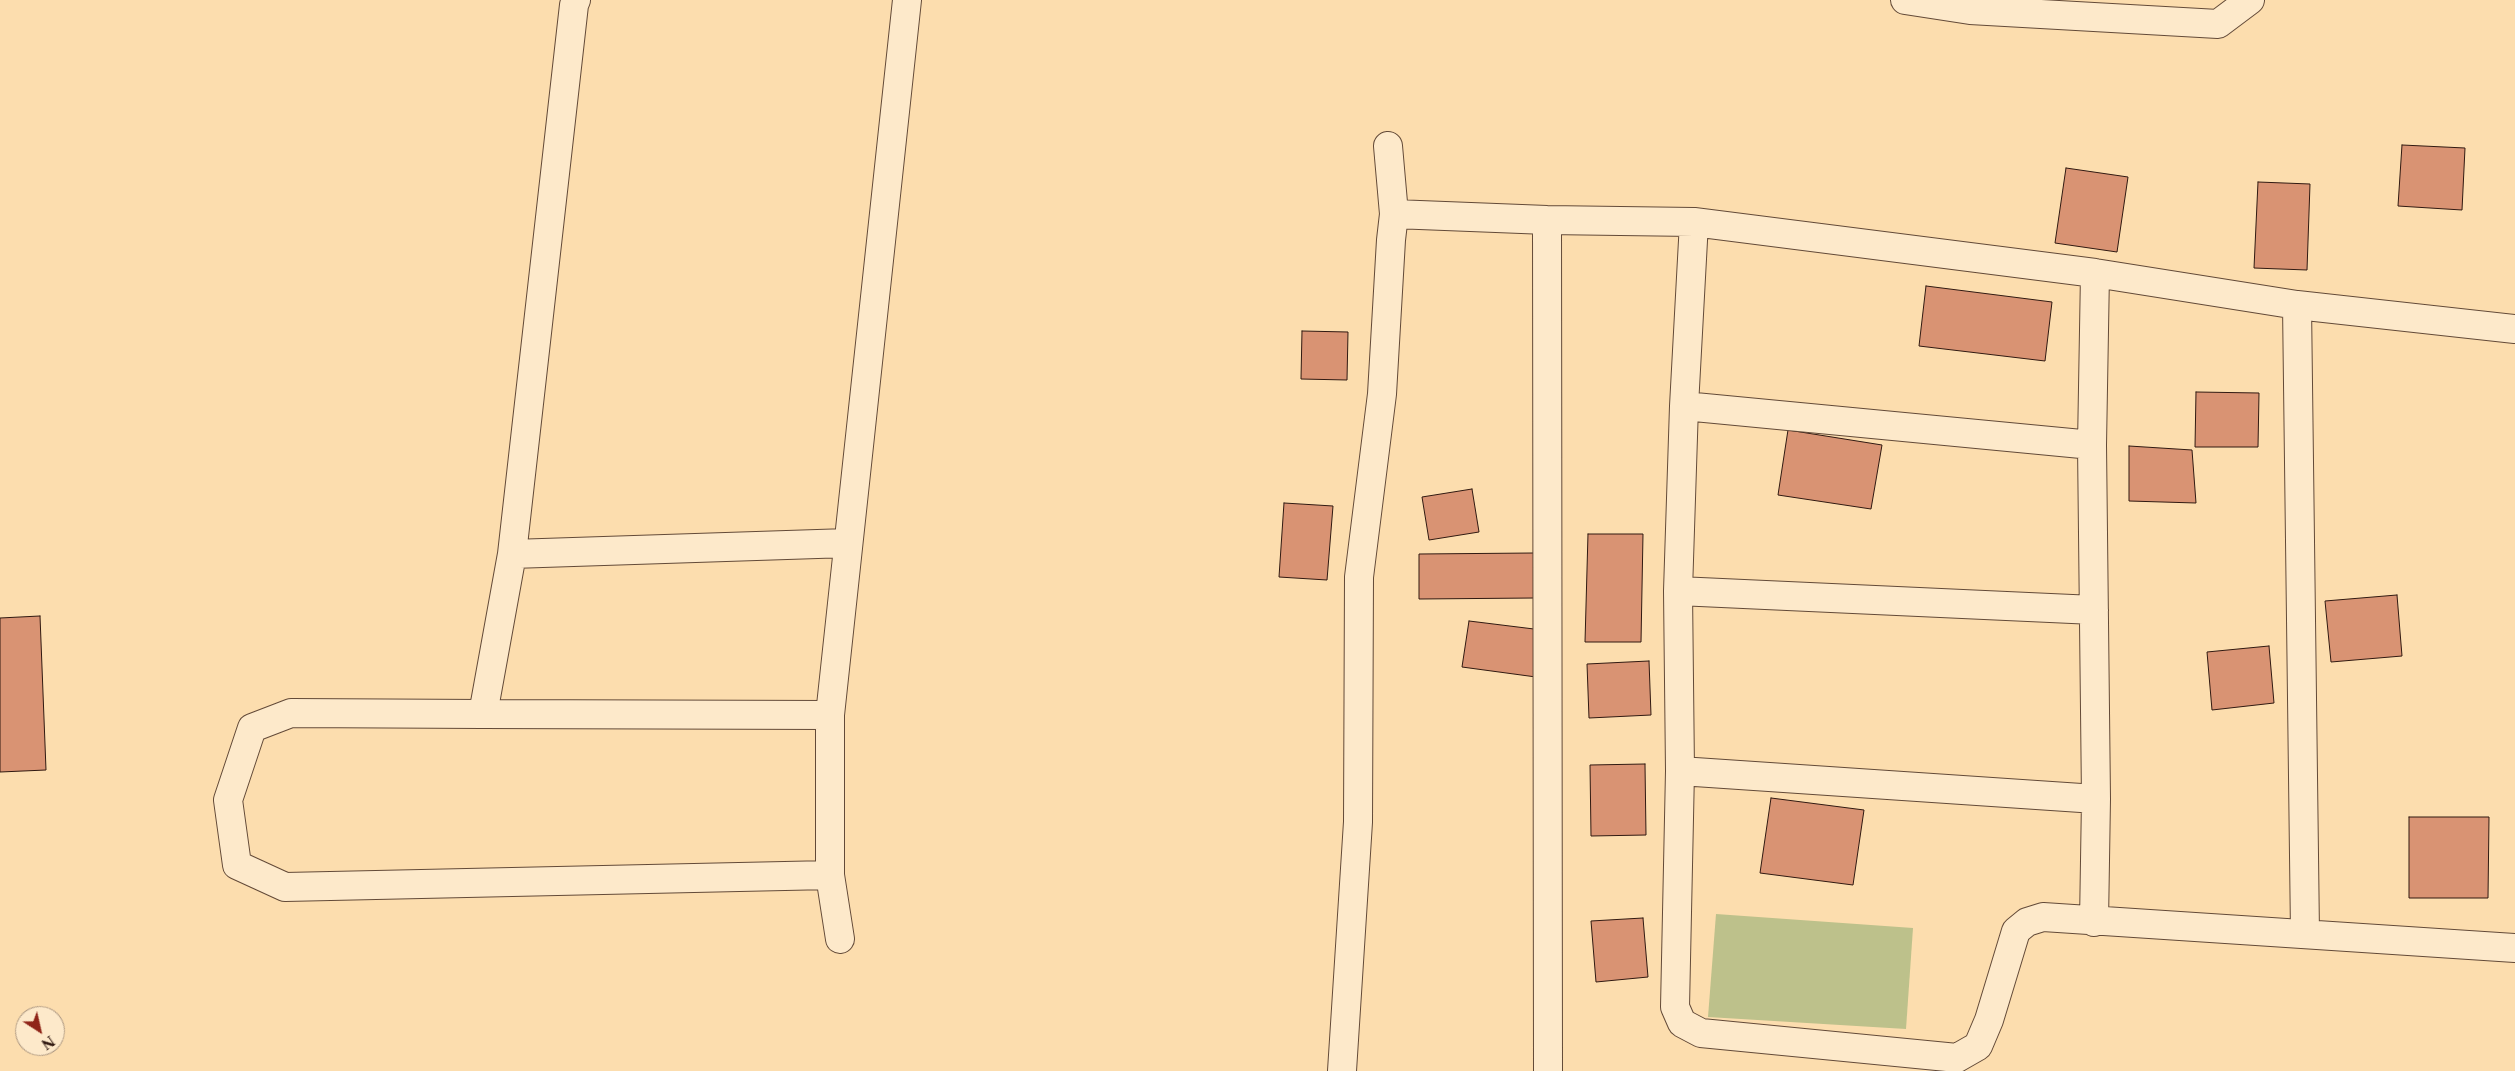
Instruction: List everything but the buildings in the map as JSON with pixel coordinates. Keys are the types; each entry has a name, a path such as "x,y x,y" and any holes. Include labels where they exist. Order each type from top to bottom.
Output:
{"street":[{"path":"483,714 512,554 576,0"},
{"path":"840,939 830,875 830,715 907,0"},
{"path":"1905,0 2218,24 2250,0"},
{"path":"1342,1071 1358,822 1359,577 1382,394 1394,214 1388,146"},
{"path":"1394,214 1547,220 1694,222 2095,273 2297,305 2515,329"},
{"path":"1547,220 1548,1071"},
{"path":"1694,222 1684,406 1678,591 1680,771 1675,1007 1682,1023 1701,1033 1957,1058 1978,1046 1989,1020 2016,932 2027,922 2043,918 2305,933 2515,948"},
{"path":"2094,922 2096,799 2092,445 2095,273"},
{"path":"2297,305 2305,933"},
{"path":"1684,406 2092,445"},
{"path":"512,554 848,542"},
{"path":"1678,591 2094,610"},
{"path":"830,715 291,713 252,728 228,800 237,865 285,887 830,875"},
{"path":"1680,771 2096,799"}],"green space":[{"path":"1716,914 1913,928 1906,1029 1708,1017"}]}
